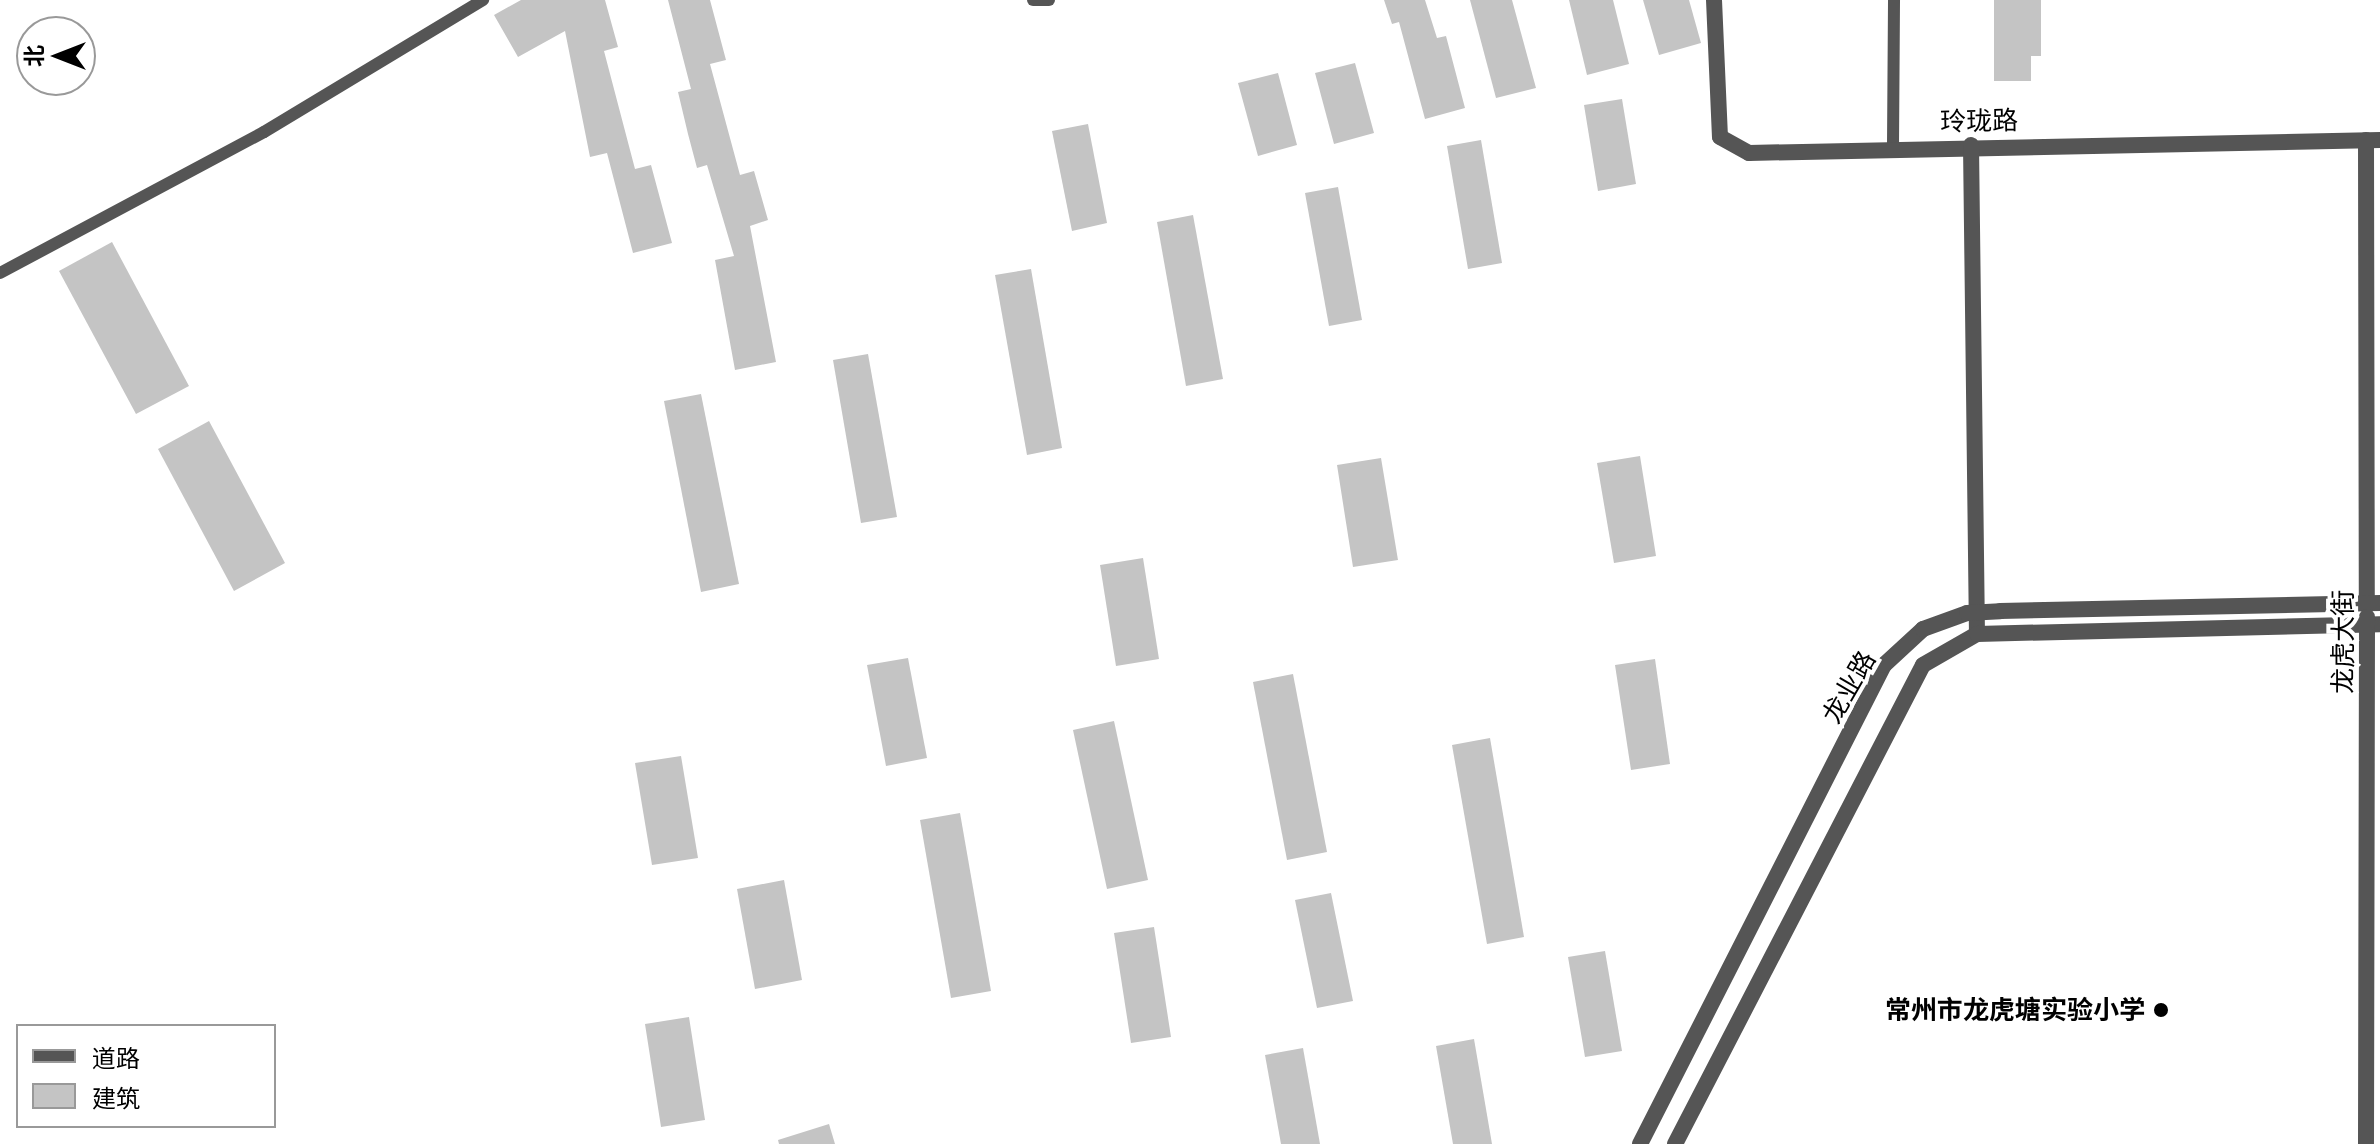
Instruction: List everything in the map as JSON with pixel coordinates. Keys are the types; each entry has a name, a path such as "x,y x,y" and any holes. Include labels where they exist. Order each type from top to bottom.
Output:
{"street":[{"name":"玲珑路","path":"1714,0 1720,137 1749,153 1893,145 2373,140"},
{"name":"龙虎大街","path":"2366,1144 2374,624 2373,140"},
{"path":"1971,145 1977,634"},
{"name":"龙业路","path":"1640,1144 1884,665 1923,629 1977,613 2373,603"},
{"name":"龙业路","path":"1675,1144 1923,665 1977,634 2374,624"}],"lane":[{"path":"0,273 264,132 483,0"},
{"path":"1033,0 1049,0"},
{"path":"1893,145 1894,0"}],"building":[{"path":"521,0 605,0 618,47 604,51 635,169 651,165 672,243 633,253 607,153 590,157 565,31 518,57 494,15"},
{"path":"668,0 710,0 726,60 710,64 740,175 754,171 768,220 750,226 776,362 735,370 715,260 734,256 707,165 697,168 688,134 678,92 691,89"},
{"path":"1384,0 1425,0 1437,38 1446,36 1465,108 1425,119 1399,22 1392,24"},
{"path":"1470,0 1512,0 1536,88 1496,98"},
{"path":"1569,0 1613,0 1629,64 1587,75"},
{"path":"1643,0 1689,0 1701,43 1659,55"},
{"path":"1994,0 2041,0 2041,56 2031,56 2031,81 1994,81"},
{"path":"1355,63 1374,133 1334,144 1315,73"},
{"path":"1278,73 1297,145 1258,156 1238,83"},
{"path":"1622,99 1636,184 1598,191 1584,105"},
{"path":"1088,124 1107,223 1072,231 1052,131"},
{"path":"1481,140 1502,263 1468,269 1447,146"},
{"path":"1338,187 1362,320 1329,326 1305,193"},
{"path":"1193,215 1223,379 1186,386 1157,222"},
{"path":"112,242 189,386 136,414 59,271"},
{"path":"1031,269 1062,448 1027,455 995,275"},
{"path":"868,354 897,517 861,523 833,360"},
{"path":"701,394 739,584 701,592 664,401"},
{"path":"209,421 285,563 234,591 158,449"},
{"path":"1640,456 1656,556 1614,563 1597,463"},
{"path":"1381,458 1398,560 1353,567 1337,465"},
{"path":"1143,558 1159,659 1116,666 1100,565"},
{"path":"908,658 927,758 886,766 867,665"},
{"path":"1655,659 1670,764 1631,770 1615,665"},
{"path":"1293,674 1327,852 1287,860 1253,682"},
{"path":"1114,721 1148,880 1107,889 1073,730"},
{"path":"1490,738 1524,937 1487,944 1452,745"},
{"path":"681,756 698,858 652,865 635,763"},
{"path":"960,813 991,991 951,998 920,820"},
{"path":"784,880 802,980 755,989 737,889"},
{"path":"1331,893 1353,1001 1317,1008 1295,900"},
{"path":"1154,927 1171,1037 1131,1043 1114,933"},
{"path":"1605,951 1622,1051 1585,1057 1568,957"},
{"path":"689,1017 705,1120 661,1127 645,1024"},
{"path":"1474,1039 1492,1144 1453,1144 1436,1046"},
{"path":"1303,1048 1320,1144 1281,1144 1265,1055"},
{"path":"829,1124 835,1144 779,1144 778,1140"}],"place":[{"name":"常州市龙虎塘实验小学","path":"2161,1010"}]}
